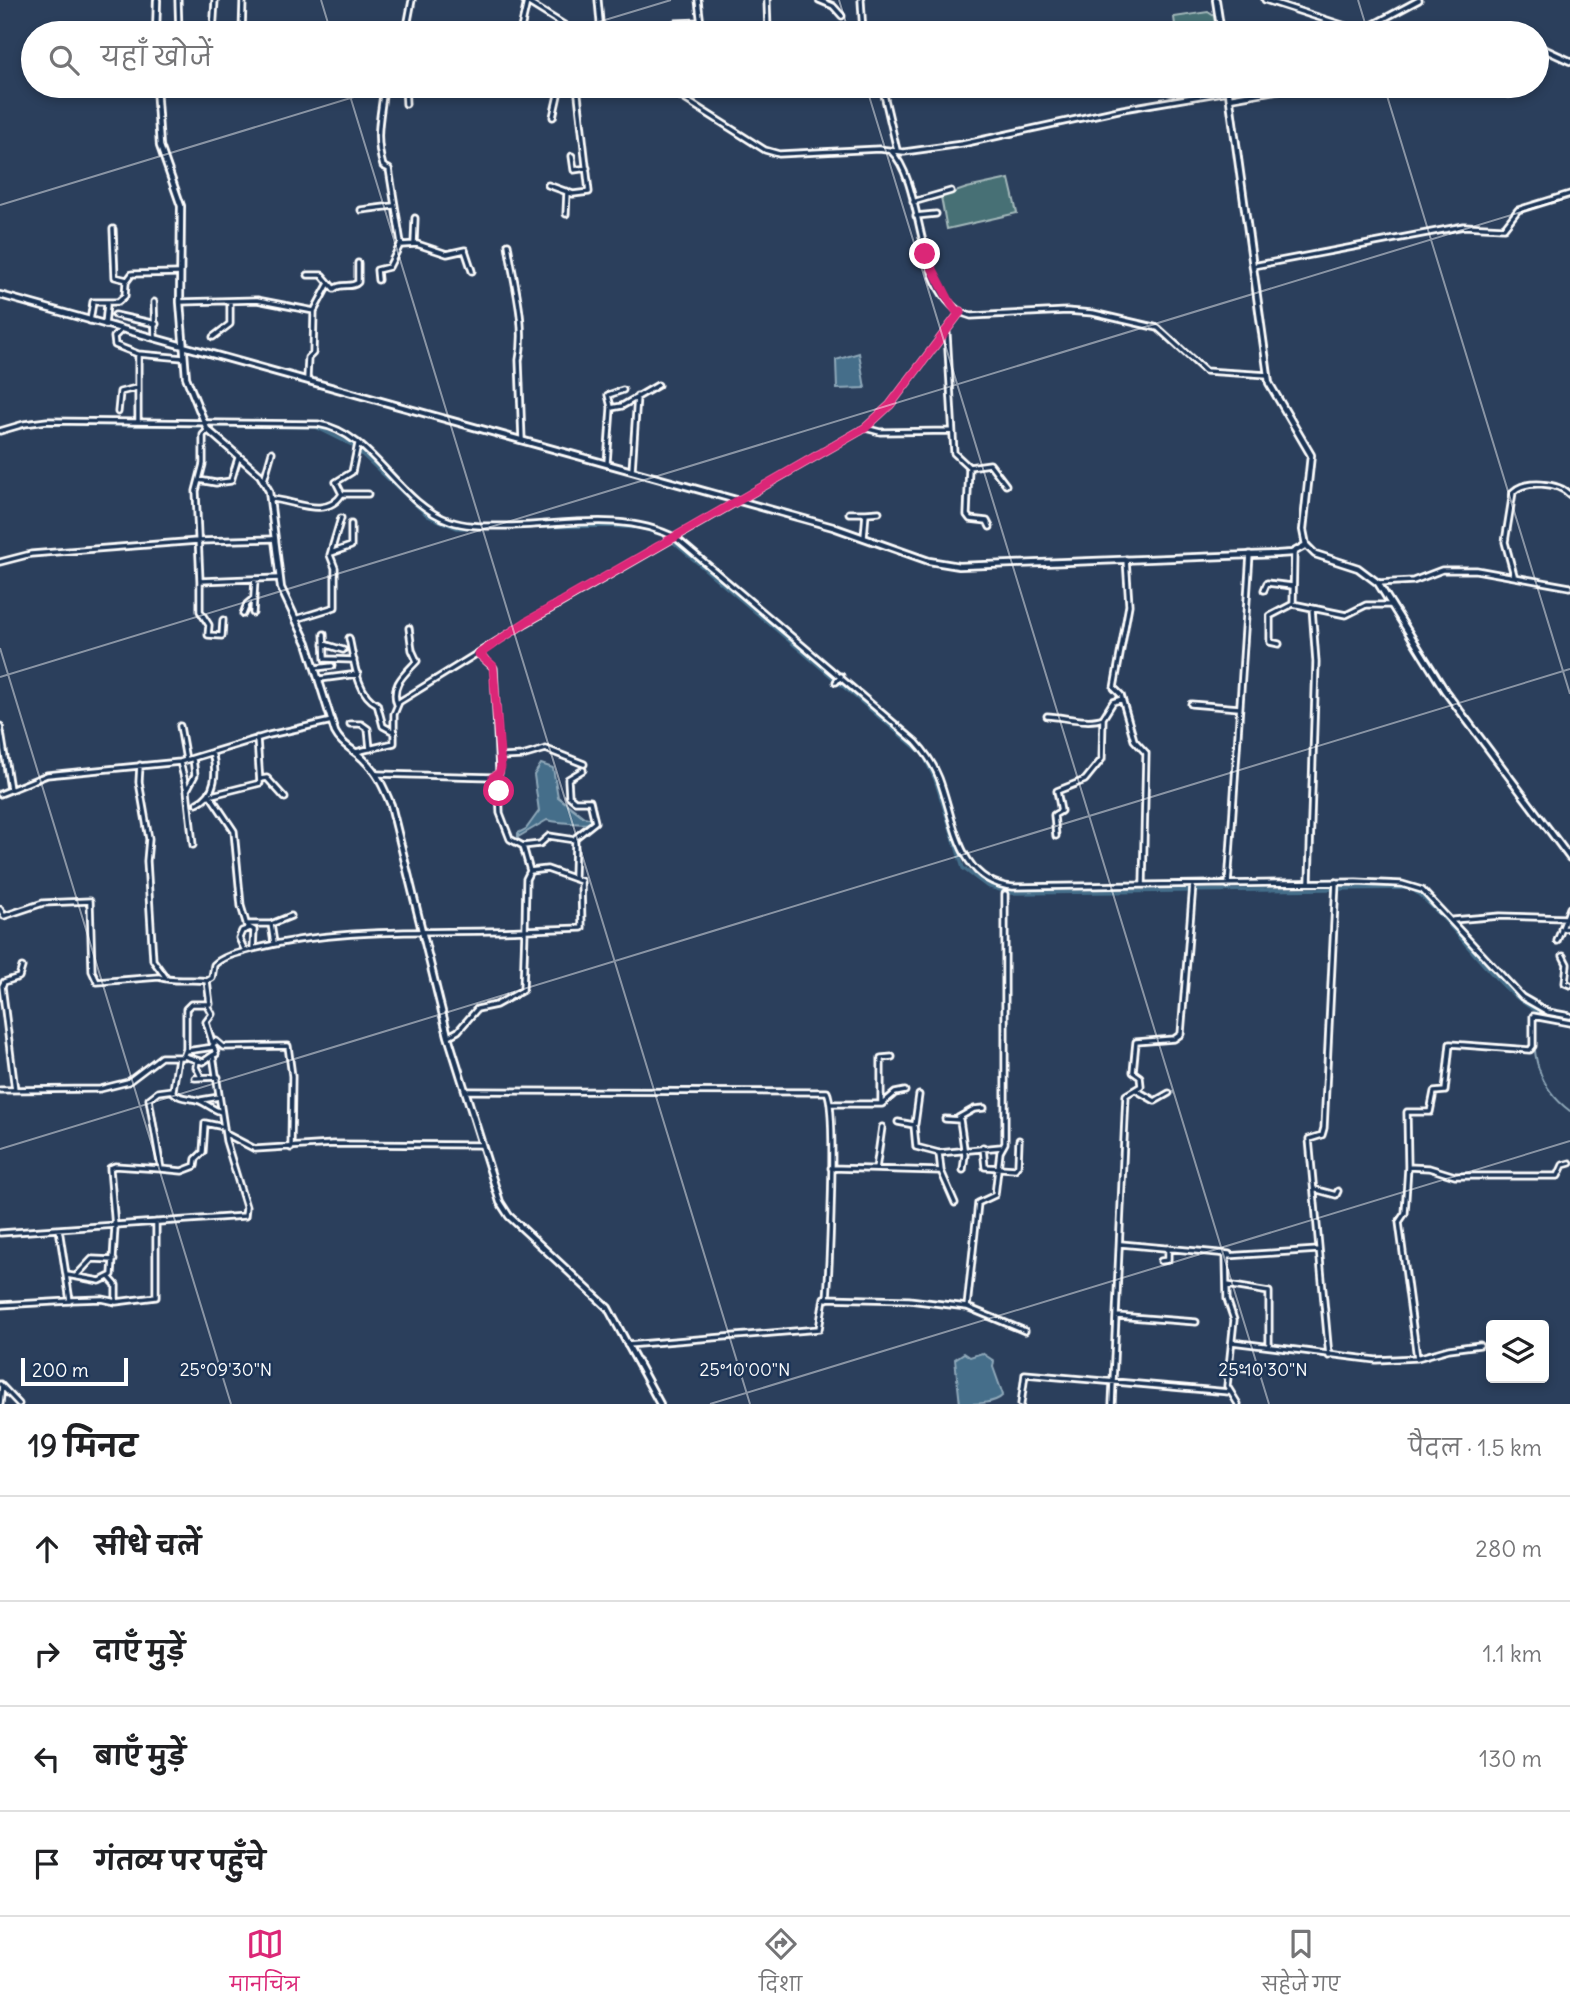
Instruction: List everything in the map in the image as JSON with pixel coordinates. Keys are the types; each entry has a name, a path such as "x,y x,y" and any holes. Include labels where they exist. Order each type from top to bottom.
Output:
{"street":[{"path":"156,21 157,0"},
{"path":"178,0 179,21"},
{"path":"214,21 215,0"},
{"path":"242,21 243,0"},
{"path":"408,21 412,0"},
{"path":"598,0 600,21"},
{"path":"698,0 701,21"},
{"path":"767,0 768,21"},
{"path":"819,0 833,5 842,16"},
{"path":"861,0 862,21"},
{"path":"1216,0 1219,21"},
{"path":"1265,0 1325,21"},
{"path":"1384,21 1419,0"},
{"path":"522,21 525,1 557,21"},
{"path":"1549,51 1570,61"},
{"path":"157,98 160,146 181,206 180,302 186,377 206,426 264,480 271,499 279,578 284,597 312,655 339,740 377,774 391,804 448,1036 504,1211 608,1308 660,1404"},
{"path":"378,280 377,271 389,267 401,245 389,167 383,166 376,130 382,98"},
{"path":"406,98 406,104"},
{"path":"553,117 557,98"},
{"path":"548,185 573,194 589,192 579,98"},
{"path":"685,98 774,153 897,150 962,144 1179,98"},
{"path":"885,98 897,150"},
{"path":"1230,98 1268,375 1279,406 1306,442 1311,455 1303,530 1306,545 1315,554 1358,568 1378,583 1445,691 1570,858"},
{"path":"890,149 905,167 929,266 956,311 971,316 1068,311 1105,316 1164,331 1205,371 1268,375"},
{"path":"572,156 574,170 587,168"},
{"path":"566,191 566,214"},
{"path":"912,202 951,191"},
{"path":"1253,266 1464,226 1504,228 1518,210 1570,194"},
{"path":"361,210 393,206"},
{"path":"916,216 936,214"},
{"path":"414,244 415,218"},
{"path":"114,229 115,277 127,280"},
{"path":"401,245 414,244 447,254 465,250 472,271"},
{"path":"508,244 516,284 522,348 519,360 522,443"},
{"path":"308,275 322,275 334,289 338,285 356,284 358,263"},
{"path":"90,321 93,302 114,304 123,298 127,280 134,274 180,272"},
{"path":"307,379 308,358 313,353 314,312 328,285"},
{"path":"0,295 307,379 365,399 522,443 742,501 863,537 929,561 958,566 1250,554 1294,552 1306,545"},
{"path":"180,302 263,300 314,312"},
{"path":"154,302 155,338"},
{"path":"213,337 231,321 230,302"},
{"path":"105,325 107,304"},
{"path":"397,704 526,622 742,501 865,428 890,405 961,311"},
{"path":"115,315 156,324"},
{"path":"121,330 114,337 115,345 138,354 183,358"},
{"path":"947,331 954,453 969,467 967,515 970,519 987,521 990,527"},
{"path":"138,354 138,422"},
{"path":"611,408 622,406 658,385"},
{"path":"118,412 120,392 136,388"},
{"path":"601,462 611,408 608,395 624,390"},
{"path":"632,470 637,396"},
{"path":"0,431 47,421 206,426 318,424 338,431 358,445 419,503 454,523 511,526 607,520 642,524 675,539 925,752 939,778 964,855 976,871 987,879 1013,887 1143,885 1192,889 1227,885 1309,883 1335,887 1411,885 1434,900 1522,997 1548,1012 1570,1016"},
{"path":"206,426 196,491 201,611 209,625 208,635 222,636 223,620"},
{"path":"865,428 880,432 952,431"},
{"path":"342,494 336,482 352,472 358,445"},
{"path":"264,480 272,452"},
{"path":"199,480 231,481 238,458"},
{"path":"969,467 990,464 1006,485"},
{"path":"1514,575 1505,549 1513,492 1527,485 1553,486 1570,495"},
{"path":"271,499 285,500 298,507 318,506 334,503 342,494 368,494"},
{"path":"849,513 879,512"},
{"path":"863,537 866,513"},
{"path":"296,619 335,607 335,568 330,553 341,518"},
{"path":"330,553 351,546 351,524"},
{"path":"0,562 31,554 197,541 274,539"},
{"path":"1293,604 1294,552"},
{"path":"1227,885 1250,554"},
{"path":"1126,559 1129,605 1114,688 1122,699 1134,740 1146,753 1143,885"},
{"path":"1378,583 1413,581 1442,570 1476,570 1570,587"},
{"path":"200,581 279,578"},
{"path":"253,613 255,579"},
{"path":"1264,590 1268,583 1292,586"},
{"path":"243,614 247,604 253,599"},
{"path":"1279,644 1270,642 1270,616 1293,604 1346,615 1367,604 1394,605"},
{"path":"1309,883 1316,662 1312,608"},
{"path":"355,752 392,744 397,685 417,662 412,650 409,628"},
{"path":"324,635 323,653 326,659 354,660"},
{"path":"349,638 367,696 377,704 381,723 395,732"},
{"path":"324,643 342,650"},
{"path":"312,655 323,653"},
{"path":"377,774 493,777 500,772 494,668 479,654"},
{"path":"316,668 332,666"},
{"path":"320,679 358,674"},
{"path":"1056,836 1054,815 1061,811 1058,791 1085,780 1101,759 1103,718 1113,702 1122,699"},
{"path":"1191,704 1239,708"},
{"path":"1047,716 1076,717 1091,722 1103,718"},
{"path":"0,794 47,775 180,762 257,738 332,721"},
{"path":"350,724 361,724 368,729 370,750"},
{"path":"0,726 8,790"},
{"path":"180,726 186,760"},
{"path":"197,803 209,796 259,784 261,779 257,738"},
{"path":"501,757 522,756 546,749 584,764"},
{"path":"209,796 214,781 212,752"},
{"path":"187,790 195,775 193,758"},
{"path":"180,762 187,790 193,845"},
{"path":"140,765 139,782 149,839 147,861 153,960 168,981"},
{"path":"574,877 575,840 595,822 590,801 575,801 569,796 568,779 583,770"},
{"path":"493,777 499,787 499,810 510,839 523,846 540,844 549,836 575,840"},
{"path":"261,779 267,778 271,786 282,791 285,798"},
{"path":"209,796 234,831 241,906 246,924 252,927"},
{"path":"448,1036 458,1031 477,1009 502,1002 523,989 526,879 530,871 523,846"},
{"path":"291,1148 292,1076 288,1046 223,1047 216,1041 212,1042 206,1032 206,1022 212,1014 207,1005 210,996 207,981 218,961 274,944 331,935 582,928 581,882 574,877 547,869 530,871"},
{"path":"1329,1356 1309,1139 1322,1135 1324,1128 1335,887"},
{"path":"1112,1404 1126,1095 1136,1090 1141,1083 1140,1077 1133,1072 1136,1042 1174,1039 1181,1034 1192,889"},
{"path":"967,1307 978,1203 995,1195 1001,1147 1005,1136 1006,894"},
{"path":"0,909 5,916 39,905 90,901 95,981 159,976 168,981 185,978 207,981"},
{"path":"1557,941 1570,908"},
{"path":"246,924 271,925 291,916"},
{"path":"1452,920 1500,916 1566,918"},
{"path":"271,925 274,944"},
{"path":"252,927 253,949"},
{"path":"245,951 239,938 242,931 252,927"},
{"path":"1561,929 1570,929"},
{"path":"1563,956 1567,964 1565,983 1570,985"},
{"path":"15,1090 2,986 4,982 19,977 22,967"},
{"path":"185,1053 186,1009 191,1004 207,1005"},
{"path":"1417,1358 1399,1222 1405,1215 1407,1112 1430,1112 1434,1092 1446,1091 1450,1044 1531,1049 1532,1018 1537,1016 1570,1023"},
{"path":"185,1053 197,1061 205,1061 216,1054 212,1046 216,1041"},
{"path":"0,1090 79,1087 95,1090 132,1079 157,1059 178,1058 185,1053 214,1048"},
{"path":"0,1233 245,1216 246,1207 226,1138 213,1055"},
{"path":"882,1104 881,1059 892,1057"},
{"path":"171,1092 179,1065 178,1058"},
{"path":"197,1061 198,1078 218,1077"},
{"path":"161,1169 152,1096 166,1090 186,1100 219,1097"},
{"path":"1136,1090 1155,1101 1169,1093"},
{"path":"464,1091 829,1093 827,1299"},
{"path":"830,1104 882,1104 897,1091 905,1091"},
{"path":"919,1095 914,1125 916,1147 939,1153 1001,1147"},
{"path":"199,1100 207,1108 222,1112"},
{"path":"945,1119 958,1118 974,1109 984,1108"},
{"path":"958,1118 963,1170"},
{"path":"898,1122 914,1125"},
{"path":"66,1275 100,1281 113,1273 115,1227 111,1167 182,1171 195,1166 196,1159 203,1152 205,1123 224,1127"},
{"path":"876,1169 882,1127"},
{"path":"226,1138 251,1149 333,1144 483,1145"},
{"path":"983,1147 985,1167 1017,1168 1019,1140"},
{"path":"939,1153 941,1171 955,1203"},
{"path":"1408,1167 1429,1168 1455,1176 1547,1177 1560,1176 1563,1165 1570,1163"},
{"path":"830,1168 941,1171"},
{"path":"1314,1188 1336,1195 1338,1191"},
{"path":"70,1299 74,1302 102,1299 116,1303 156,1297 156,1222"},
{"path":"59,1229 70,1299"},
{"path":"1121,1244 1229,1254 1318,1250"},
{"path":"1161,1261 1168,1259 1168,1248"},
{"path":"1229,1254 1226,1259 1228,1303 1233,1313 1229,1392 1238,1404"},
{"path":"76,1276 92,1259 114,1260"},
{"path":"109,1277 116,1285 116,1303"},
{"path":"1227,1285 1269,1292 1269,1346"},
{"path":"0,1305 63,1302 70,1299"},
{"path":"627,1345 819,1329 821,1300 827,1299 909,1300 967,1307 1025,1331"},
{"path":"1117,1316 1196,1322"},
{"path":"1232,1342 1376,1360 1417,1358 1450,1349 1480,1345"},
{"path":"1230,1366 1256,1369"},
{"path":"1021,1404 1025,1374 1229,1392"},
{"path":"0,1404 1,1385"},
{"path":"1,1385 19,1404"}],"green space":[{"path":"1208,12 1214,16 1215,21 1174,21 1174,17"},
{"path":"1009,179 1017,213 947,229 941,197"}],"water":[{"path":"859,353 865,388 837,389 836,360"},
{"path":"541,764 553,768 558,797 584,817 593,819 592,823 547,820 518,837 518,833 526,829 539,811 534,775"},
{"path":"964,1353 970,1357 982,1353 994,1361 993,1367 1003,1395 990,1402 960,1404 955,1359"}],"waterway":[{"path":"0,433 35,424 316,427 352,445 428,516 457,528 608,526 641,528 666,536 923,754 935,779 963,868 987,886 1011,893 1411,888 1429,903 1500,982 1538,1011 1558,1019"},
{"path":"1538,1013 1534,1042 1539,1068 1551,1091 1570,1111"}],"route":[{"path":"499,791 493,777 499,773 501,767 497,688 493,666 479,654 526,622 661,548 875,421 961,311 956,311 951,304 925,254"}]}
